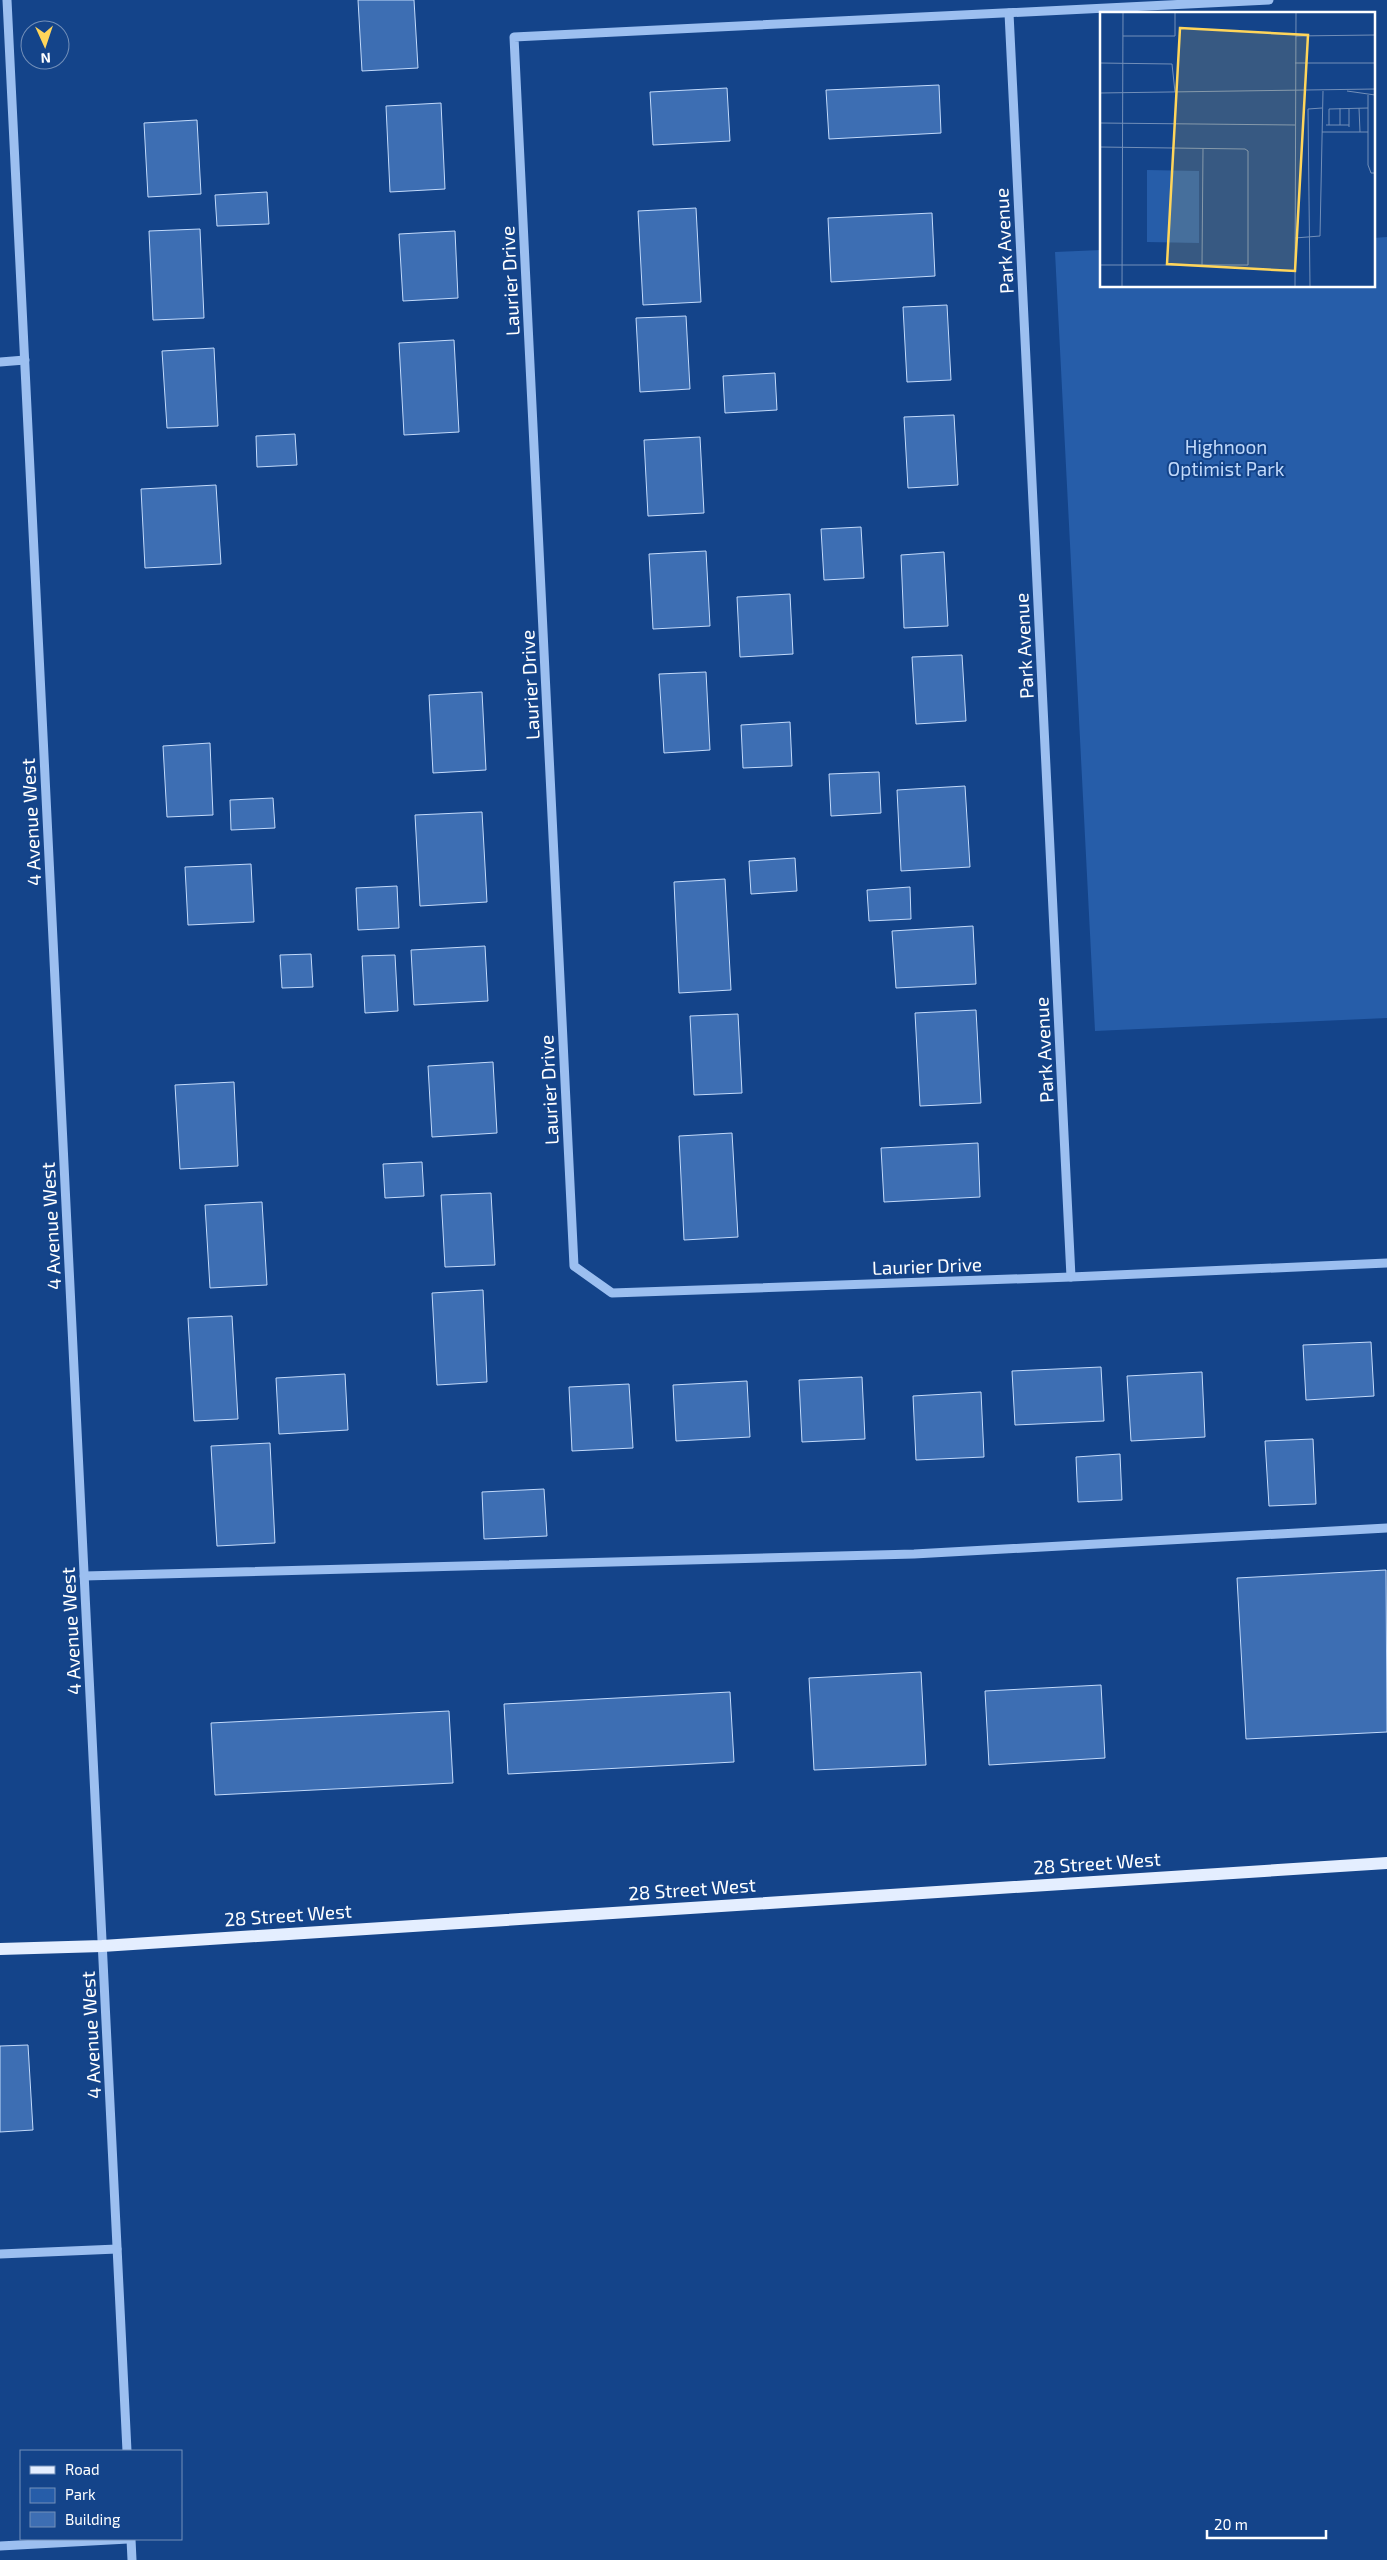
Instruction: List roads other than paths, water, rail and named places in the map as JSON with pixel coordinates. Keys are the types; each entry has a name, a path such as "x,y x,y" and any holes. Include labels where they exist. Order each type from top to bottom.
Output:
{"main road":[{"name":"28 Street West","path":"0,1949 102,1946 1387,1863"}],"street":[{"name":"4 Avenue West","path":"7,0 127,2450"},
{"name":"Laurier Drive","path":"1269,0 514,37 574,1266 612,1293 1071,1277 1387,1263"},
{"name":"Park Avenue","path":"1009,13 1071,1277"},
{"path":"0,362 25,360"},
{"path":"84,1576 914,1554 1387,1528"},
{"path":"0,2254 117,2249"},
{"path":"0,2546 111,2540"},
{"path":"130,2540 132,2560"}],"park label":[{"name":"Highnoon Optimist Park","path":"1226,458"}]}
